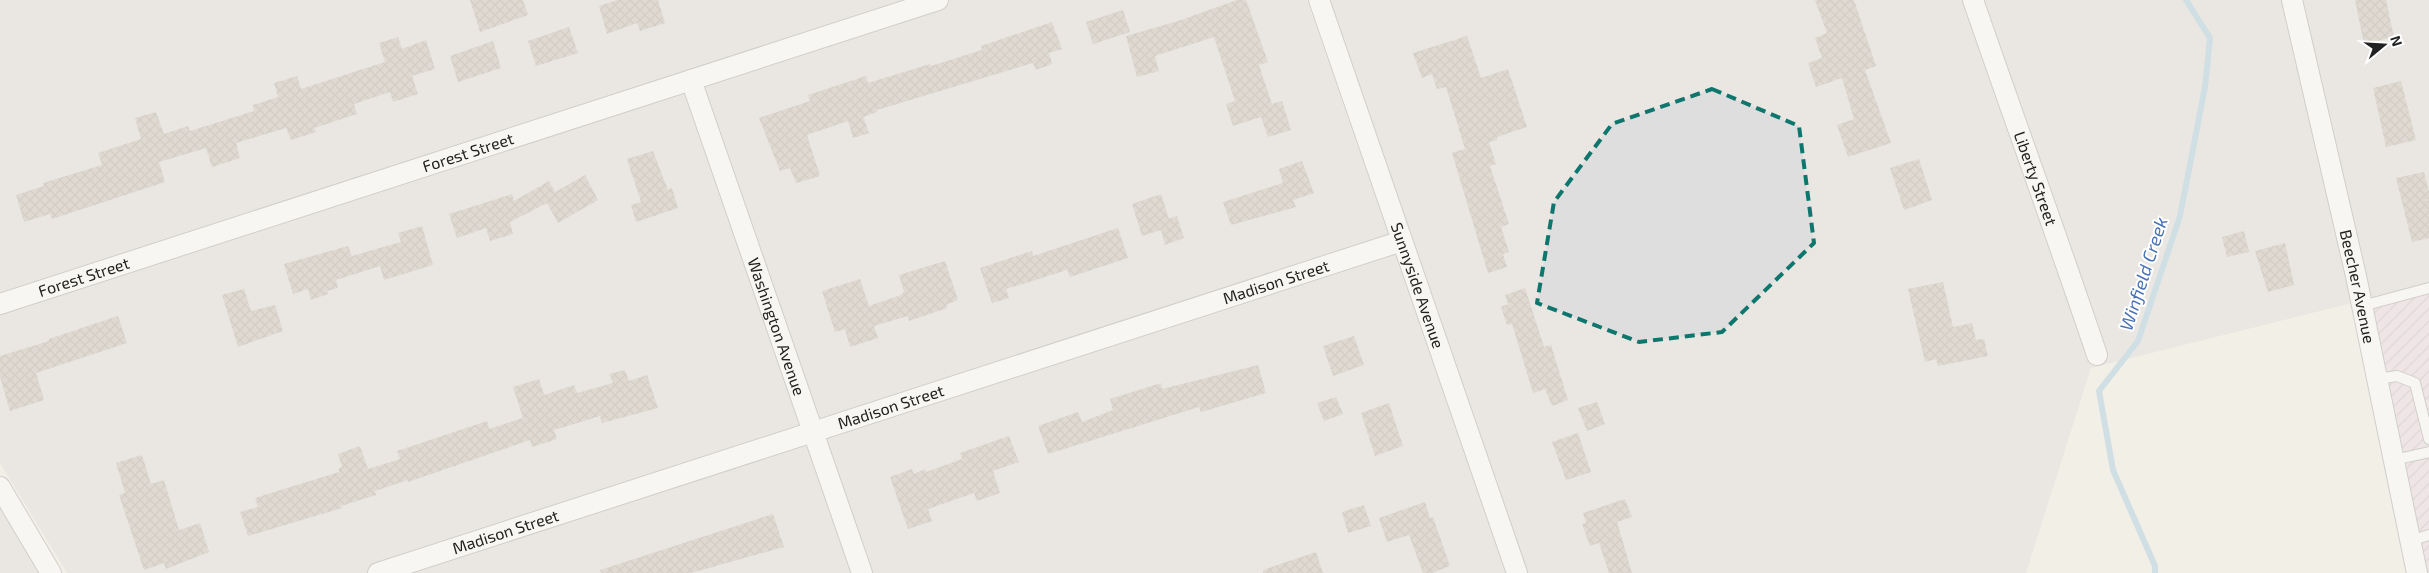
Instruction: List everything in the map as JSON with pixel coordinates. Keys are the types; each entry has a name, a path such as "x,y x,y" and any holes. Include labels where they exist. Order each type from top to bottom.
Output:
{"street":[{"name":"Forest Street","path":"0,304 938,0"},
{"name":"Sunnyside Avenue","path":"1319,0 1517,573"},
{"name":"Liberty Street","path":"1973,0 2024,146 2043,194 2096,355"},
{"name":"Beecher Avenue","path":"2292,0 2362,306 2417,573"},
{"name":"Washington Avenue","path":"691,80 862,573"},
{"name":"Madison Street","path":"378,573 1402,242"},
{"path":"0,487 51,573"}],"lane":[{"path":"2362,306 2429,288"},
{"path":"2377,379 2398,376 2415,383 2429,439"},
{"path":"2394,460 2429,452"},
{"path":"2410,541 2429,535"}],"highlighted area":[{"path":"1712,89 1799,126 1814,243 1722,332 1639,342 1537,303 1554,202 1612,124"}],"shaded area":[{"path":"0,0 1307,0 1506,573 67,573 0,463"},
{"path":"1326,0 2429,0 2429,284 2091,368 2026,573 1528,573"},
{"path":"2429,284 2429,573 2425,573 2367,299"},
{"path":"0,505 41,573 0,573"}],"building":[{"path":"470,0 523,0 528,15 480,32"},
{"path":"617,0 658,0 665,23 640,31 637,23 607,34 599,6"},
{"path":"1237,0 1246,0 1268,62 1259,65 1272,104 1282,101 1291,130 1268,137 1261,117 1233,126 1226,104 1235,101 1214,37 1155,56 1159,71 1137,77 1126,36 1178,21"},
{"path":"1815,0 1854,0 1876,66 1865,70 1891,143 1848,157 1837,125 1854,119 1842,78 1816,87 1808,63 1822,58 1815,38 1827,33"},
{"path":"2355,0 2386,0 2394,37 2364,44"},
{"path":"1123,10 1130,32 1093,44 1086,22"},
{"path":"1052,22 1062,49 1049,53 1052,64 1036,70 1033,63 877,110 877,112 863,117 869,133 853,138 848,121 807,135 820,176 796,183 790,168 780,171 759,118 810,101 808,95 866,76 868,83 930,64 931,66 982,50 981,46"},
{"path":"569,27 578,53 536,66 528,41"},
{"path":"1467,36 1481,78 1508,69 1527,127 1497,137 1497,140 1489,142 1496,164 1490,166 1509,224 1501,227 1509,252 1503,254 1507,267 1488,273 1452,153 1465,149 1446,87 1437,89 1432,74 1422,78 1413,53"},
{"path":"398,37 402,49 426,40 435,69 412,76 418,94 393,102 390,92 354,104 357,114 314,128 316,132 291,140 286,128 236,143 240,158 212,167 206,148 159,162 165,182 52,219 50,214 24,222 16,195 44,186 43,183 102,165 98,153 141,139 135,118 156,112 164,134 188,126 190,131 254,111 253,105 278,97 274,83 297,76 301,89 385,62 379,43"},
{"path":"493,41 501,68 458,82 450,56"},
{"path":"2401,81 2416,140 2386,147 2373,88"},
{"path":"653,151 668,190 672,188 678,208 636,222 631,205 641,202 627,159"},
{"path":"1919,159 1932,200 1904,210 1890,168"},
{"path":"1302,161 1314,193 1293,200 1296,207 1231,225 1223,202 1283,183 1279,169"},
{"path":"2424,172 2429,192 2429,238 2412,242 2396,178"},
{"path":"585,175 598,200 558,223 547,203 510,222 513,234 490,241 486,228 457,238 449,214 512,194 514,201 549,181 555,192"},
{"path":"1161,194 1169,219 1177,216 1184,238 1165,245 1161,230 1142,236 1132,204"},
{"path":"422,226 433,265 384,280 380,266 336,280 338,288 327,291 328,294 311,300 308,289 293,294 284,264 348,246 352,256 401,242 398,233"},
{"path":"1118,228 1128,258 1070,277 1067,270 1006,289 1009,298 992,303 980,268 1032,251 1033,256"},
{"path":"2244,231 2249,252 2227,257 2222,237"},
{"path":"2285,243 2294,285 2268,292 2255,251"},
{"path":"945,261 958,300 946,305 947,308 909,321 908,316 874,326 878,338 850,347 845,329 835,332 822,291 860,279 869,306 901,295 904,292 899,275"},
{"path":"1943,282 1953,327 1972,323 1976,340 1984,339 1988,356 1938,366 1936,359 1925,362 1908,289"},
{"path":"1525,288 1544,347 1551,345 1568,400 1552,406 1545,389 1533,393 1512,324 1507,325 1501,307 1508,304 1505,295"},
{"path":"244,289 251,311 275,305 283,331 238,347 222,295"},
{"path":"118,316 127,343 36,373 44,400 10,411 0,377 0,356 49,341 49,339"},
{"path":"1354,336 1364,365 1333,376 1323,346"},
{"path":"1258,365 1266,393 1201,412 1199,407 1048,454 1038,426 1078,412 1082,422 1113,410 1110,399 1161,383 1162,389"},
{"path":"625,370 629,381 647,375 658,408 602,423 600,416 554,430 557,439 532,447 530,440 408,482 408,480 375,491 376,495 341,506 342,508 248,536 240,512 258,507 255,498 339,472 339,468 342,467 338,454 360,446 368,469 400,459 397,451 487,421 489,429 523,418 513,387 539,379 544,395 574,385 577,393 613,383 609,374"},
{"path":"1336,397 1343,414 1324,421 1317,403"},
{"path":"1597,402 1605,424 1587,431 1578,408"},
{"path":"1389,403 1403,446 1375,456 1361,413"},
{"path":"1578,433 1591,472 1566,480 1552,442"},
{"path":"1009,436 1019,462 993,471 1000,493 977,501 974,493 928,509 932,521 908,529 890,477 912,469 914,474 925,469 926,472 962,459 960,453"},
{"path":"142,455 151,484 164,480 179,530 200,523 209,552 166,569 164,563 144,570 119,495 125,493 116,463"},
{"path":"1625,499 1632,517 1617,522 1632,573 1609,573 1599,543 1590,546 1582,524 1586,523 1583,513"},
{"path":"1425,502 1430,518 1433,517 1450,566 1432,573 1423,573 1409,535 1387,542 1379,518"},
{"path":"1364,505 1371,526 1348,533 1342,512"},
{"path":"773,514 784,547 691,573 601,573 600,570"},
{"path":"1316,552 1323,573 1263,573 1263,570"}],"waterway":[{"name":"Winfield Creek","path":"2155,573 2155,566 2113,470 2099,391 2138,341 2180,216 2205,87 2210,38 2186,0"}]}
